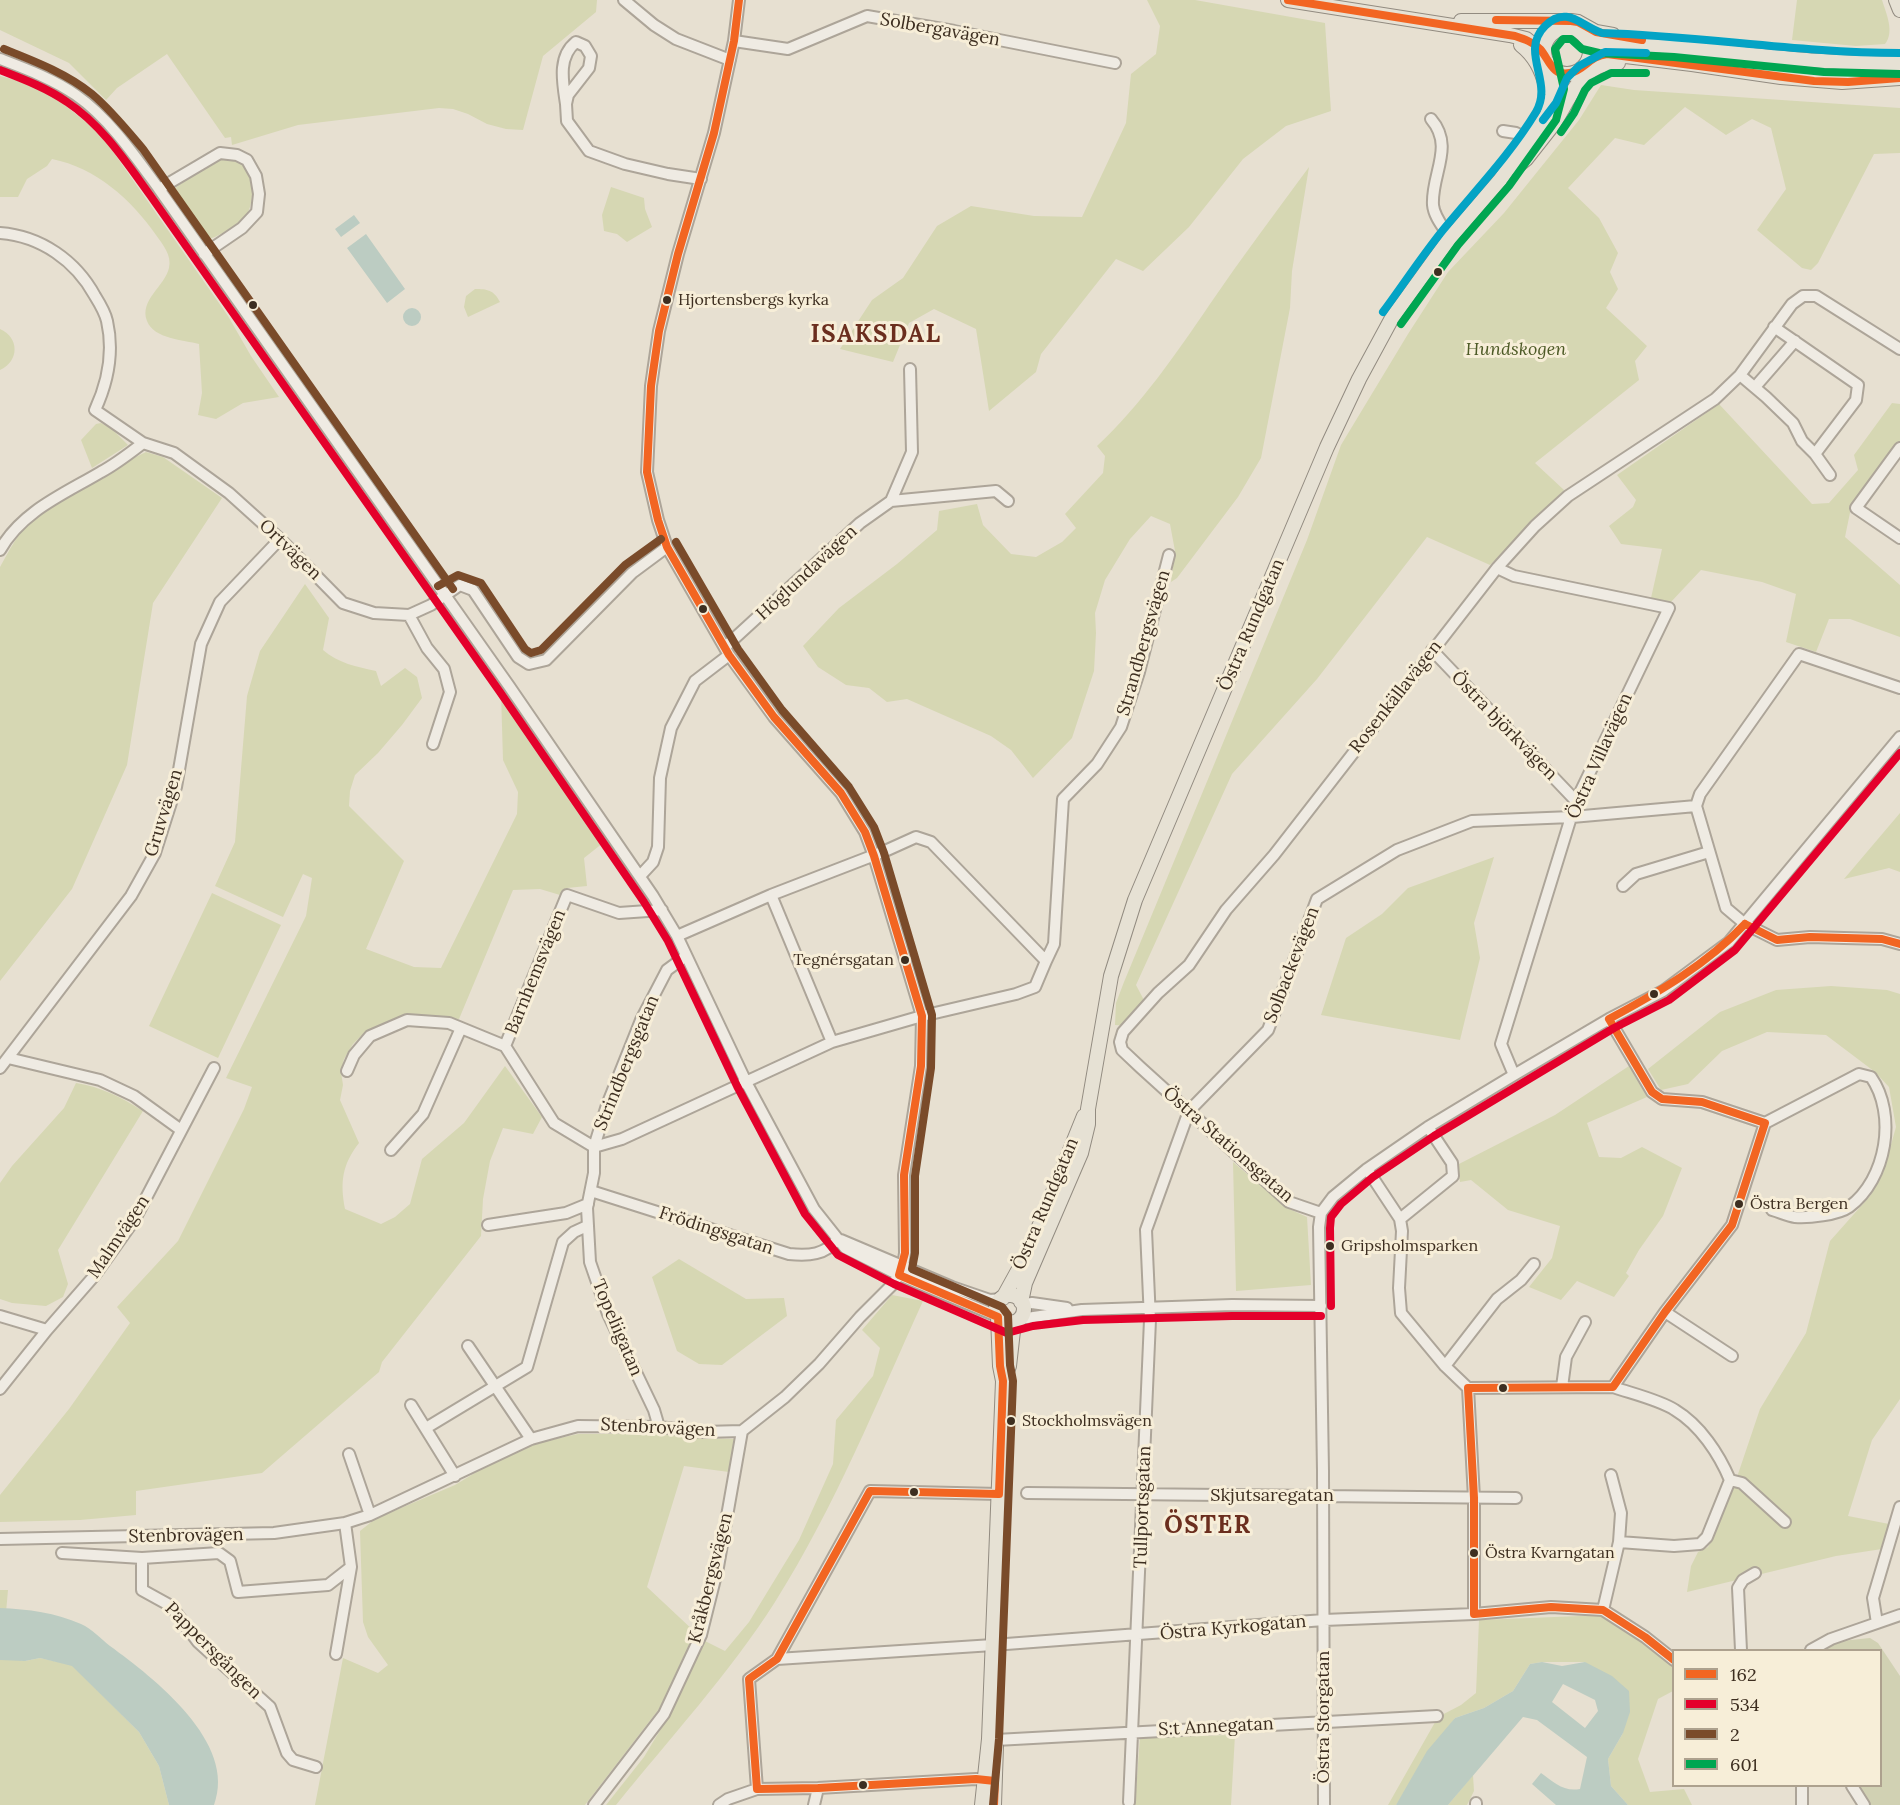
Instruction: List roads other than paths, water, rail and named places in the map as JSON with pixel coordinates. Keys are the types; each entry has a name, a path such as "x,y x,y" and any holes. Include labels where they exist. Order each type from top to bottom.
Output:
{"main road":[{"path":"1288,0 1527,39 1557,72 1566,74 1577,71 1587,61 1609,54 1781,77 1842,82 1900,78"},
{"path":"1896,0 1900,10"},
{"path":"1435,23 1473,20 1571,21 1578,22 1596,32 1694,49"},
{"path":"1435,23 1575,29 1587,39 1600,43 1865,64 1900,63"},
{"path":"1435,23 1470,34 1509,41 1521,45 1530,52 1541,69 1546,89 1539,118 1528,139"},
{"path":"1547,60 1544,48 1549,36 1560,29"},
{"path":"1587,39 1589,46 1587,61"},
{"name":"Östra Rundgatan","path":"1022,1303 1025,1282 1081,1153 1088,1124 1088,1109 1111,976 1135,900 1158,844 1327,447 1359,379 1392,318 1450,238 1500,180 1547,115 1554,89 1547,60"},
{"path":"1552,126 1565,108 1576,84 1596,67 1608,62 1692,64"},
{"name":"Östra Rundgatan","path":"1500,180 1526,159 1552,126 1568,81 1577,71"},
{"name":"Östra Rundgatan","path":"1002,1298 1030,1249 1079,1124 1088,1109"},
{"path":"994,1805 989,1780 989,1739 1003,1381 1000,1366 997,1305 1002,1298 1011,1296 1022,1303 1023,1312 1017,1321 1009,1366 1003,1381"},
{"path":"998,1316 1005,1322 1017,1321"},
{"path":"982,1805 996,1740 993,1645"}],"street":[{"path":"624,0 654,25 676,39 730,60"},
{"path":"740,0 734,41 714,133 670,284 660,331 651,386 647,472 667,547 727,651 774,717 841,793 865,832 874,856 922,1016 921,1066 904,1175 905,1253 901,1271"},
{"name":"Solbergavägen","path":"734,41 788,49 867,16 1115,63"},
{"path":"566,104 568,95 589,68 591,56 585,46 576,42 568,48 563,63 567,121 588,151 658,172 701,179"},
{"path":"0,59 39,74 85,102 135,156 159,189 662,910 677,936 746,1082 808,1199 838,1239 848,1241 901,1271 998,1316"},
{"path":"1431,119 1439,129 1443,145 1433,204 1436,215 1450,238"},
{"path":"1503,131 1516,133 1528,139"},
{"path":"159,189 220,153 237,155 247,160 256,176 259,194 257,212 242,228 204,254"},
{"name":"Ortvägen","path":"0,233 25,237 44,245 71,264 87,283 107,319 110,339 109,366 105,385 95,410 144,443 174,453 228,493 280,539 343,603 374,613 409,615"},
{"name":"Rosenkällavägen","path":"1140,1067 1122,1050 1120,1042 1124,1032 1158,993 1189,965 1226,910 1274,855 1497,568 1535,526 1568,496 1714,399 1740,375 1792,304 1803,296 1816,296 1900,349"},
{"path":"1774,327 1858,384 1856,400 1815,454"},
{"path":"1755,387 1795,341"},
{"path":"891,501 912,452 910,369"},
{"path":"1740,375 1793,423 1802,441 1830,475"},
{"path":"0,550 21,522 38,508 104,471 144,443"},
{"path":"1900,448 1856,508 1900,538"},
{"name":"Höglundavägen","path":"640,876 653,862 658,847 660,778 671,728 695,681 860,523 891,501 996,491 1008,501"},
{"name":"Gruvvägen","path":"0,1068 131,896 155,853 176,787 201,644 220,603 280,539"},
{"path":"433,744 450,692 444,669 427,648 409,615 431,605 460,585 473,590 518,657 529,664 546,660 632,573 667,547"},
{"name":"Strandbergsvägen","path":"1046,961 1054,944 1063,800 1097,764 1121,727 1139,672 1169,555"},
{"name":"Östra Villavägen","path":"1497,568 1514,576 1669,608 1576,801 1500,1044 1509,1067 1515,1075"},
{"name":"Östra björkvägen","path":"1432,650 1576,801"},
{"path":"1900,688 1799,654 1700,794 1696,806 1726,908 1745,924 1776,940 1810,937 1854,938 1882,939 1900,944"},
{"path":"1321,1213 1333,1197 1367,1168 1428,1127 1609,1019 1663,991 1729,942 1900,737"},
{"name":"Solbackevägen","path":"1189,1111 1268,1030 1317,899 1397,850 1472,821 1696,806"},
{"path":"594,1147 622,1139 832,1042 1035,987 1046,961 927,839 916,837 874,856 771,895 677,936"},
{"path":"1623,886 1636,874 1708,852"},
{"name":"Barnhemsvägen","path":"594,1147 554,1123 506,1046 567,895 619,913 662,910"},
{"path":"771,895 832,1042"},
{"name":"Strindbergsgatan","path":"586,1226 594,1147 607,1105 641,1020 667,970 686,956"},
{"path":"1609,1019 1652,1092 1662,1099 1702,1102 1766,1123"},
{"path":"347,1071 354,1055 370,1036 407,1020 449,1023 506,1046"},
{"path":"391,1150 423,1114 461,1028"},
{"path":"8,1058 100,1080 134,1096 180,1131"},
{"name":"Östra Stationsgatan","path":"1140,1067 1289,1202 1321,1213"},
{"name":"Malmvägen","path":"0,1389 95,1275 135,1219 214,1068"},
{"path":"1613,1387 1665,1312 1732,1225 1766,1123 1859,1074 1871,1077 1880,1090 1884,1104 1885,1143 1877,1171 1863,1192 1848,1208 1810,1216 1793,1216 1772,1210"},
{"name":"Tullportsgatan","path":"1129,1802 1144,1496 1149,1309 1146,1230 1189,1111"},
{"path":"1400,1219 1453,1176 1452,1163 1428,1127"},
{"path":"1367,1168 1400,1219 1402,1232 1401,1313 1445,1366 1468,1388 1474,1498 1474,1614"},
{"name":"Frödingsgatan","path":"591,1191 789,1254 818,1254 838,1239"},
{"path":"488,1225 566,1213 588,1204"},
{"name":"Östra Storgatan","path":"1321,1213 1319,1227 1324,1805"},
{"path":"426,1428 527,1367 563,1242 574,1232 586,1226"},
{"name":"Topeliigatan","path":"586,1226 590,1262 608,1314 654,1410 659,1427"},
{"path":"1445,1366 1497,1299 1521,1280 1534,1264"},
{"path":"901,1271 990,1300 1002,1298"},
{"name":"Stenbrovägen","path":"0,1539 274,1533 345,1523 370,1515 531,1439 578,1426 659,1427 703,1432 742,1431 785,1397 819,1364 901,1271"},
{"path":"1022,1303 1082,1310"},
{"path":"1017,1321 1082,1310 1232,1305 1321,1306"},
{"path":"1665,1312 1732,1356"},
{"path":"0,1316 47,1330"},
{"path":"1562,1387 1566,1357 1585,1322"},
{"path":"468,1346 531,1439"},
{"path":"1468,1388 1613,1387 1674,1409 1691,1422 1724,1465 1730,1480 1707,1538 1700,1545 1674,1546 1619,1542"},
{"path":"411,1405 455,1476"},
{"name":"Kråkbergsvägen","path":"594,1805 664,1714 700,1635 718,1568 742,1431"},
{"path":"349,1454 370,1515"},
{"path":"1603,1610 1619,1542 1621,1513 1611,1475"},
{"path":"1730,1480 1742,1483 1785,1522"},
{"path":"757,1789 748,1679 777,1659 870,1491 999,1494"},
{"name":"Skjutsaregatan","path":"1027,1493 1144,1496 1516,1498"},
{"path":"1877,1623 1873,1598 1900,1507"},
{"path":"336,1654 351,1567 345,1523"},
{"path":"62,1552 142,1558 219,1553 230,1561 238,1592 328,1585 351,1567"},
{"name":"Pappersgången","path":"142,1558 142,1590 171,1606 198,1642 270,1707 287,1753 293,1760 316,1767"},
{"path":"1741,1649 1738,1588 1743,1580 1755,1574"},
{"name":"Östra Kyrkogatan","path":"777,1659 1324,1620 1474,1614 1551,1607 1603,1610 1645,1637 1672,1658"},
{"path":"1813,1649 1831,1639 1900,1615"},
{"name":"S:t Annegatan","path":"996,1740 1437,1716"},
{"path":"719,1805 728,1799 757,1789 989,1780"},
{"path":"1802,1787 1802,1805"},
{"path":"1853,1787 1864,1805"},
{"path":"814,1805 818,1788"}],"place":[{"name":"Hjortensbergs kyrka","path":"667,300"},
{"name":"Tegnérsgatan","path":"905,960"},
{"name":"Östra Bergen","path":"1739,1204"},
{"name":"Gripsholmsparken","path":"1330,1246"},
{"name":"Stockholmsvägen","path":"1011,1421"},
{"name":"Östra Kvarngatan","path":"1474,1553"}],"district":[{"name":"ISAKSDAL","path":"876,335"},
{"name":"ÖSTER","path":"1208,1526"}],"park label":[{"name":"Hundskogen","path":"1516,350"}]}
